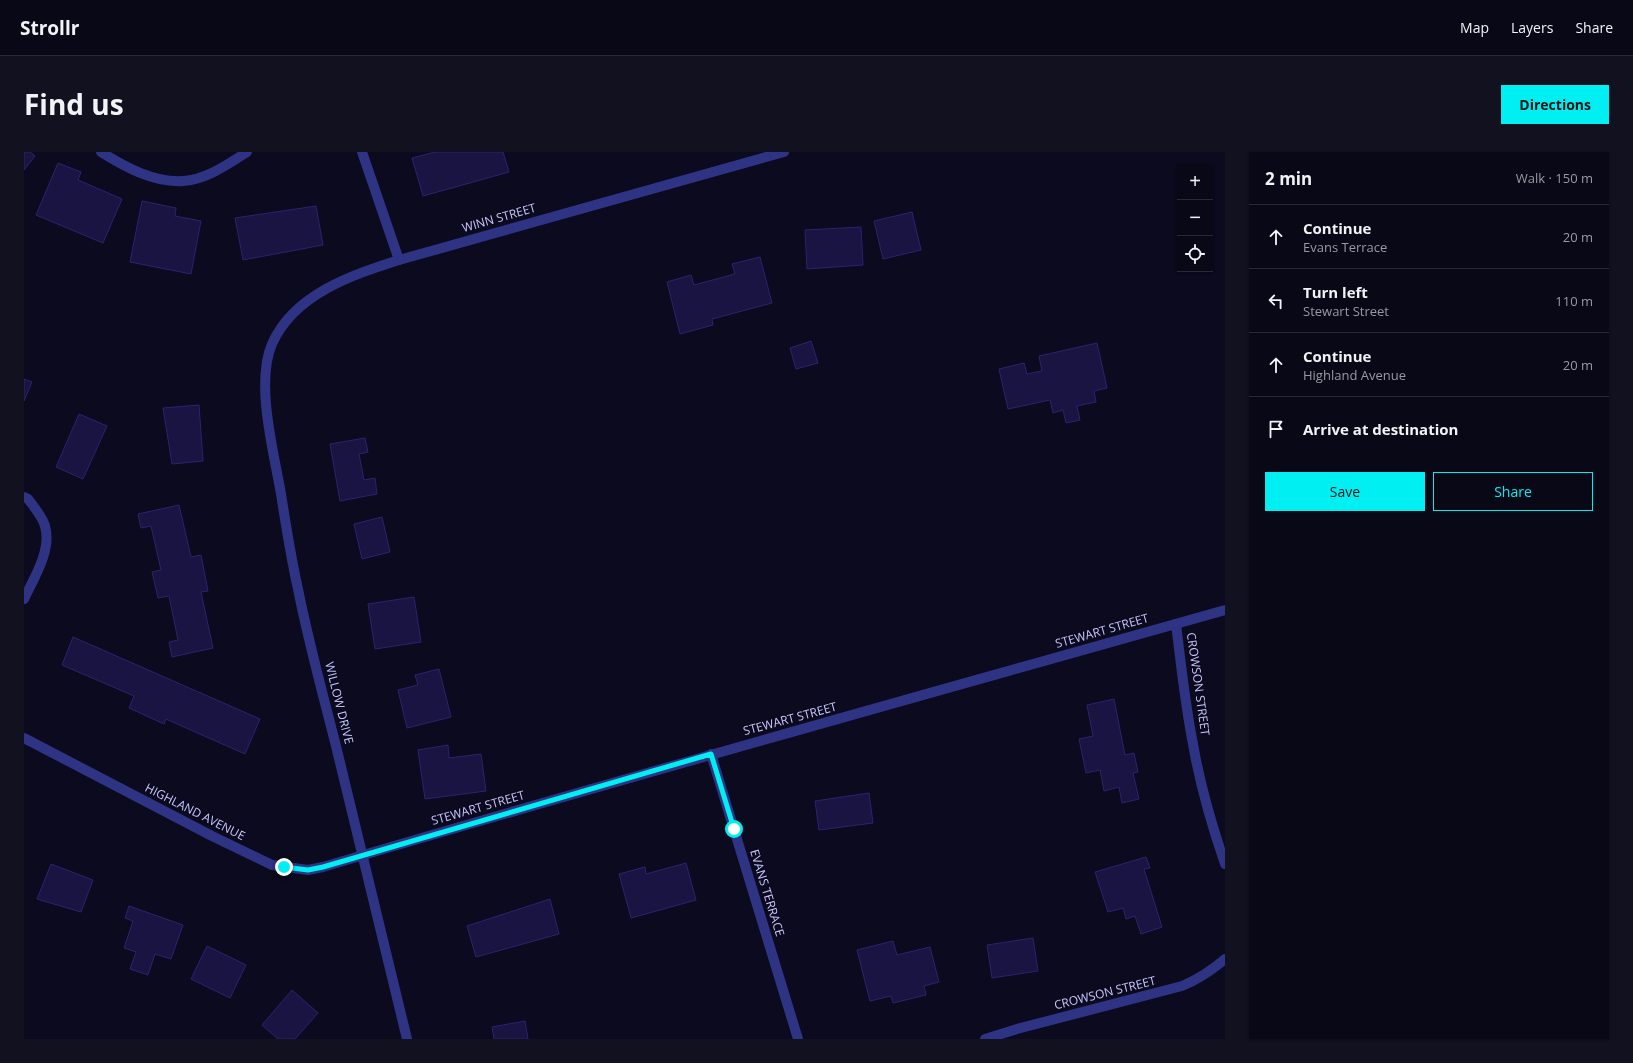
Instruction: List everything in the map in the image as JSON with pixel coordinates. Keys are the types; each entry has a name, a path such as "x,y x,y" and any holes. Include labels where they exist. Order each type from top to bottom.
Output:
{"street":[{"path":"100,152 124,166 157,178 183,181 203,176 247,152"},
{"path":"362,152 399,260"},
{"name":"WINN STREET","path":"267,370 271,346 280,328 308,301 332,286 356,274 399,260 784,152"},
{"name":"WILLOW DRIVE","path":"267,370 266,384 268,421 298,590 407,1039"},
{"path":"24,497 45,524 47,536 44,555 24,600"},
{"name":"STEWART STREET","path":"362,855 711,754 830,722 1225,610"},
{"name":"CROWSON STREET","path":"1176,624 1184,693 1193,746 1207,803 1225,864"},
{"name":"HIGHLAND AVENUE","path":"24,738 212,836 272,865 308,870 362,855"},
{"name":"EVANS TERRACE","path":"711,754 798,1039"},
{"name":"CROWSON STREET","path":"985,1039 1017,1029 1182,986 1198,980 1211,972 1225,959"}],"building":[{"path":"24,152 30,152 35,156 24,170"},
{"path":"435,152 503,152 509,172 423,196 412,158"},
{"path":"58,163 81,172 78,180 122,199 103,243 36,215"},
{"path":"142,201 176,208 175,216 201,221 191,274 130,262"},
{"path":"316,206 323,245 243,260 235,218"},
{"path":"912,212 921,250 883,259 874,221"},
{"path":"861,227 863,265 807,269 805,230"},
{"path":"760,257 772,303 712,319 713,325 680,334 667,282 691,275 694,285 735,274 732,264"},
{"path":"811,341 818,363 796,369 790,348"},
{"path":"1097,343 1107,388 1094,391 1096,402 1077,406 1080,420 1066,423 1063,410 1053,413 1050,400 1008,409 999,369 1024,363 1027,374 1042,371 1039,356"},
{"path":"24,379 32,382 24,401"},
{"path":"199,405 203,461 172,464 163,408"},
{"path":"79,414 107,426 83,479 56,467"},
{"path":"365,438 368,452 359,454 364,480 375,478 377,494 340,501 330,444"},
{"path":"179,505 191,557 201,555 208,591 201,592 213,648 172,657 169,642 178,640 169,596 158,598 152,572 161,570 151,526 141,528 138,514"},
{"path":"382,517 390,552 362,559 354,524"},
{"path":"414,597 421,642 375,649 368,604"},
{"path":"73,637 260,719 245,754 166,719 164,724 129,708 134,696 62,665"},
{"path":"439,669 451,717 407,728 398,690 418,685 415,675"},
{"path":"1114,699 1125,755 1134,753 1138,772 1133,773 1139,799 1122,803 1119,787 1104,791 1100,770 1086,773 1079,739 1093,736 1087,705"},
{"path":"448,745 449,758 481,754 486,791 425,799 418,750"},
{"path":"869,793 873,823 819,830 815,801"},
{"path":"1146,857 1150,868 1144,869 1162,927 1141,934 1135,916 1126,919 1123,908 1108,912 1095,872"},
{"path":"686,863 696,900 631,918 619,874 645,867 646,874"},
{"path":"51,864 93,880 81,912 37,899"},
{"path":"550,899 559,934 476,957 467,926"},
{"path":"129,906 183,925 171,959 155,954 148,975 130,969 136,952 124,948 133,921 125,918"},
{"path":"1033,938 1038,971 992,978 987,945"},
{"path":"893,941 897,955 930,947 939,982 924,986 926,995 893,1003 891,996 870,1001 857,950"},
{"path":"207,946 246,965 230,998 191,979"},
{"path":"292,990 318,1013 295,1039 278,1039 262,1025"},
{"path":"525,1021 528,1039 494,1039 492,1027"}],"route":[{"path":"284,867 308,870 323,867 711,754 734,829"}]}
